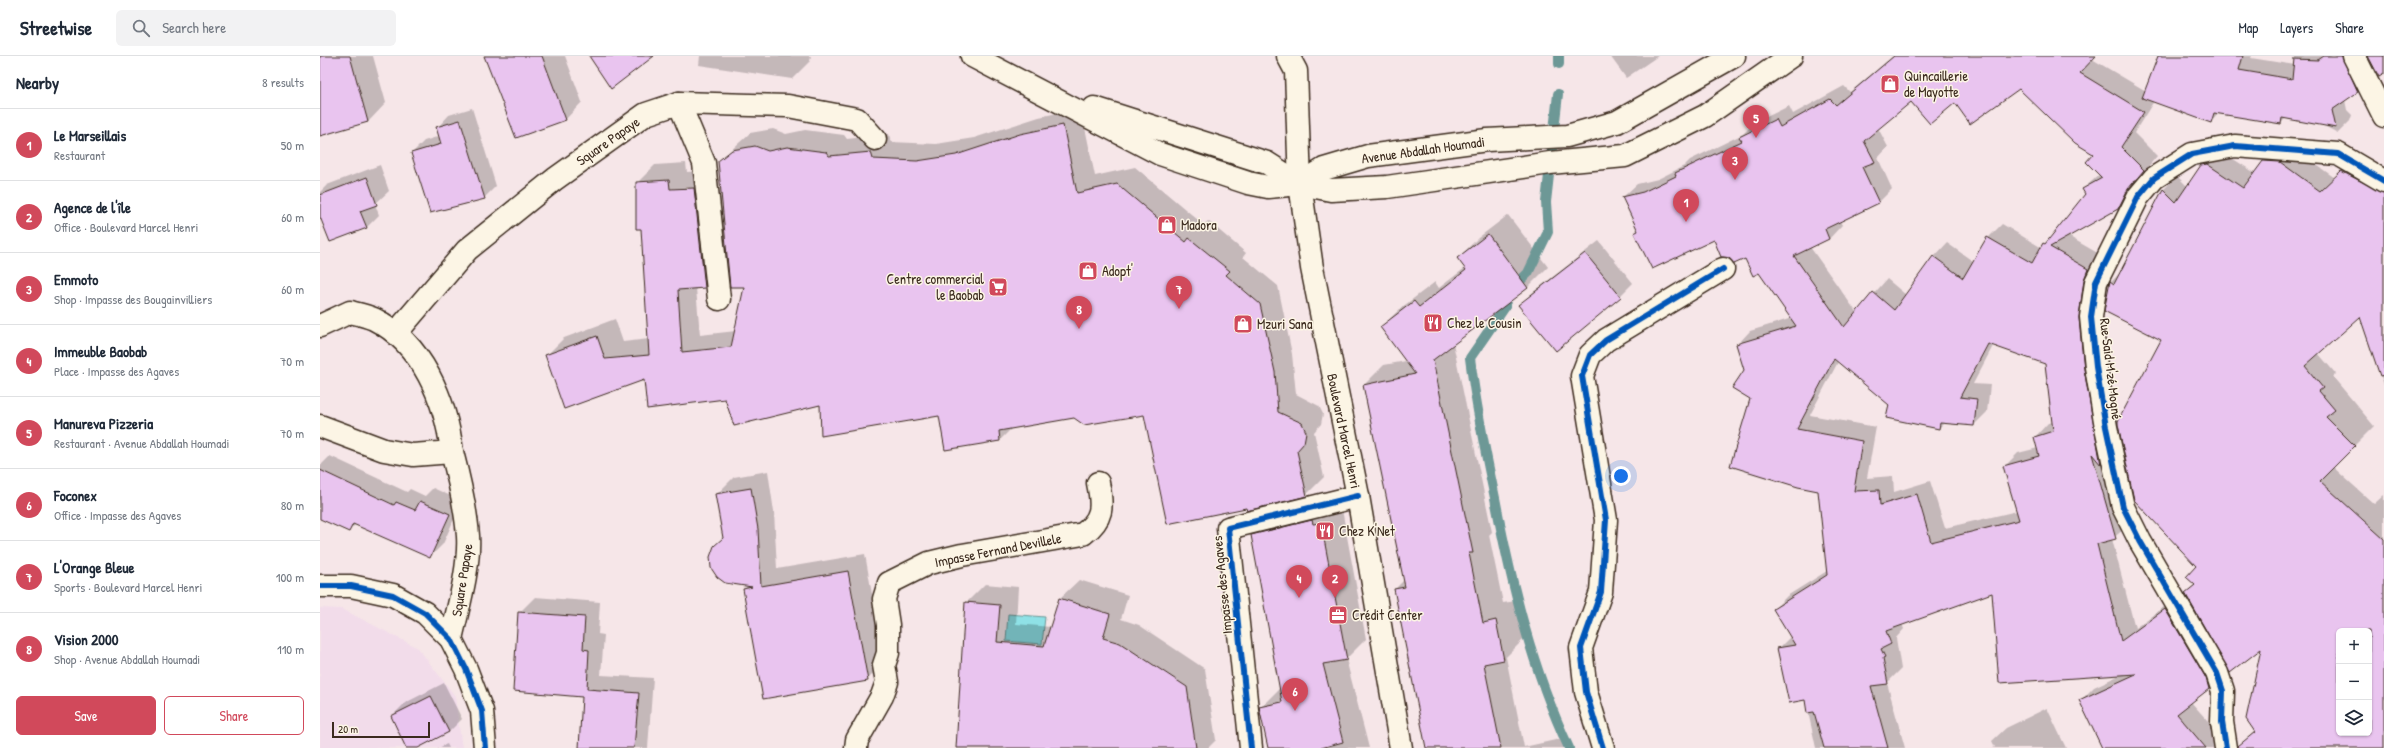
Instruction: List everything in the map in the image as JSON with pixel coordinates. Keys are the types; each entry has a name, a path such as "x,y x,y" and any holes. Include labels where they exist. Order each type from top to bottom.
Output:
{"street":[{"path":"972,56 1160,154 1248,183 1268,187 1300,184 1331,190 1387,187 1550,163 1625,156 1705,116 1791,56"},
{"name":"Boulevard Marcel Henri","path":"1288,56 1296,72 1297,79 1300,184 1313,275 1358,496 1401,748"},
{"name":"Avenue Abdallah Houmadi","path":"1300,184 1324,169 1368,156 1487,140 1567,136 1617,122 1734,56"},
{"path":"2354,56 2384,116"},
{"path":"679,103 704,163 720,299"},
{"name":"Square Papaye","path":"396,333 467,250 555,179 646,114 679,103 796,108 857,120 875,139"},
{"name":"Rue Said M'zé Mogné","path":"2226,748 2222,722 2222,691 2217,673 2140,541 2123,507 2106,427 2096,367 2091,317 2096,282 2138,197 2154,178 2192,154 2235,146 2338,154 2384,181"},
{"path":"1603,748 1586,692 1581,648 1601,592 1606,520 1582,376 1590,355 1606,340 1723,269"},
{"name":"Square Papaye","path":"320,326 350,312 373,319 396,333 418,358 434,384 449,425 452,452 459,478 468,537 463,586 451,638"},
{"path":"320,426 384,450 413,455 452,452"},
{"name":"Impasse Fernand Devillele","path":"856,748 857,740 882,696 887,682 884,665 888,653 888,625 884,599 889,583 929,563 962,555 1083,534 1093,526 1100,515 1101,499 1098,484"},
{"name":"Impasse des Agaves","path":"1251,748 1228,528 1358,496"},
{"path":"320,586 351,586 393,595 425,613 451,638 466,669 482,711 485,748"}],"shaded area":[{"path":"320,608 342,609 418,648 455,696 462,748 320,748"}],"water":[{"path":"1008,614 1045,617 1042,644 1006,641"}],"building":[{"path":"320,56 350,56 368,122 320,136"},
{"path":"484,56 542,56 566,120 516,138"},
{"path":"589,56 654,56 611,89"},
{"path":"1894,56 2096,56 2080,73 2144,112 2121,147 2144,170 2128,189 2118,209 2050,247 2088,269 2084,280 2079,318 2084,369 2101,465 2092,454 2116,539 2097,544 2121,641 2165,609 2206,678 2209,689 2177,714 2206,748 2102,748 2079,700 2136,674 1999,683 1992,593 1886,631 1891,644 1881,649 1885,657 1883,658 1888,684 1871,686 1888,748 1824,748 1814,712 1807,713 1805,700 1789,703 1777,648 1795,645 1773,609 1827,575 1818,491 1798,487 1730,466 1750,399 1732,388 1744,370 1736,344 1796,326 1759,273 1753,276 1745,259 1734,264 1729,258 1721,257 1714,240 1652,269 1634,233 1638,231 1622,197 1643,192 1676,176 1675,173 1742,141 1739,137 1776,119 1780,127 1830,99 1836,105","holes":["2019,89 2075,143 2093,154 2086,162 2102,178 2082,189 2085,194 2045,244 2043,243 2032,263 1987,237 1963,278 1933,256 1894,310 1873,292 1844,327 1794,256 1829,239 1825,229 1879,203 1862,167 1875,162 1864,141 1911,102 1930,124 1955,103 1970,124","1988,344 2045,364 2053,431 2034,437 2039,456 2003,466 2019,520 1931,542 1917,494 1880,505 1879,490 1854,491 1862,441 1797,429 1834,359 1889,405 1886,418 1939,429 1940,423 1974,426 1977,399 1960,397"]},
{"path":"2158,56 2243,56 2239,70 2292,79 2294,59 2318,60 2324,56 2342,56 2358,92 2332,110 2336,128 2282,118 2281,124 2214,113 2211,123 2142,98"},
{"path":"2368,56 2384,56 2384,74 2379,77"},
{"path":"460,120 485,199 430,213 411,153 441,144 436,127"},
{"path":"1063,125 1077,193 1117,184 1186,242 1189,238 1230,271 1226,275 1260,304 1275,372 1278,412 1302,423 1306,432 1304,443 1297,451 1307,496 1247,511 1246,508 1167,524 1144,415 1084,425 1074,418 999,431 1000,441 945,450 939,416 821,436 820,405 734,426 725,399 647,409 644,380 564,409 545,355 597,336 605,359 649,355 641,229 636,229 636,182 669,180 670,189 694,188 705,288 678,290 682,352 731,347 744,287 730,287 718,161 732,150 755,146 768,151 787,147 826,152 829,156 871,152 873,159 917,161 956,155 1020,134"},
{"path":"2263,161 2280,162 2320,191 2341,171 2384,193 2384,375 2380,376 2360,317 2305,366 2323,388 2319,391 2335,410 2326,417 2355,446 2320,481 2384,539 2384,748 2238,748 2238,746 2255,732 2246,719 2261,649 2230,673 2185,593 2195,585 2186,577 2196,566 2134,500 2118,421 2161,340 2104,311 2110,281 2114,284 2163,189 2176,202 2201,165 2207,164 2243,188"},
{"path":"367,177 377,205 360,211 367,228 330,242 320,217 320,195"},
{"path":"1488,234 1528,288 1433,360 1473,553 1469,553 1483,623 1496,620 1504,660 1484,664 1501,748 1426,748 1394,589 1405,587 1363,385 1415,374 1380,327 1414,301 1419,307 1466,270 1457,258"},
{"path":"1585,253 1621,297 1556,351 1518,305"},
{"path":"320,470 394,505 396,502 415,510 420,501 450,514 430,558 353,524 349,532 320,519"},
{"path":"751,488 758,529 761,586 848,571 868,681 763,699 743,589 752,587 725,583 717,577 711,568 710,557 714,546 723,538 715,494"},
{"path":"1312,520 1313,524 1321,523 1347,660 1323,664 1343,742 1321,748 1268,748 1259,707 1282,702 1251,535"},
{"path":"1059,598 1110,614 1103,638 1120,643 1187,687 1196,748 956,748 965,602 1000,605 997,642 1044,646"},
{"path":"518,612 585,617 583,649 589,650 587,689 639,693 634,748 579,748 582,697 513,691"},
{"path":"431,696 449,732 418,748 406,748 391,716"}],"waterway":[{"path":"1559,56 1559,64"},
{"path":"1558,94 1546,202 1548,232 1528,273 1507,294 1505,307 1470,358 1484,445 1501,530 1516,594 1544,688 1569,748"}],"cycle path":[{"path":"2226,748 2222,722 2223,691 2217,673 2140,541 2123,507 2106,427 2096,367 2091,317 2096,282 2138,197 2154,178 2192,154 2235,146 2338,154 2384,181"},
{"path":"1603,748 1586,692 1581,648 1601,592 1606,520 1582,376 1590,355 1606,340 1723,269"},
{"path":"1251,748 1228,528 1358,496"},
{"path":"320,586 351,586 393,595 425,613 451,639 466,669 482,711 485,748"}],"place":[{"name":"Quincaillerie de Mayotte","path":"1890,84"},
{"name":"Manureva Pizzeria","path":"1756,138"},
{"name":"Emmoto","path":"1735,180"},
{"name":"Le Marseillais","path":"1686,222"},
{"name":"Madora","path":"1167,225"},
{"name":"Adopt'","path":"1088,271"},
{"name":"Centre commercial le Baobab","path":"998,287"},
{"name":"L'Orange Bleue","path":"1179,309"},
{"name":"Chez le Cousin","path":"1433,323"},
{"name":"Mzuri Sana","path":"1243,324"},
{"name":"Vision 2000","path":"1079,329"},
{"name":"Chez K'Net","path":"1325,531"},
{"name":"Immeuble Baobab","path":"1299,598"},
{"name":"Agence de l'île","path":"1335,598"},
{"name":"Crédit Center","path":"1338,615"},
{"name":"Foconex","path":"1295,711"}]}
